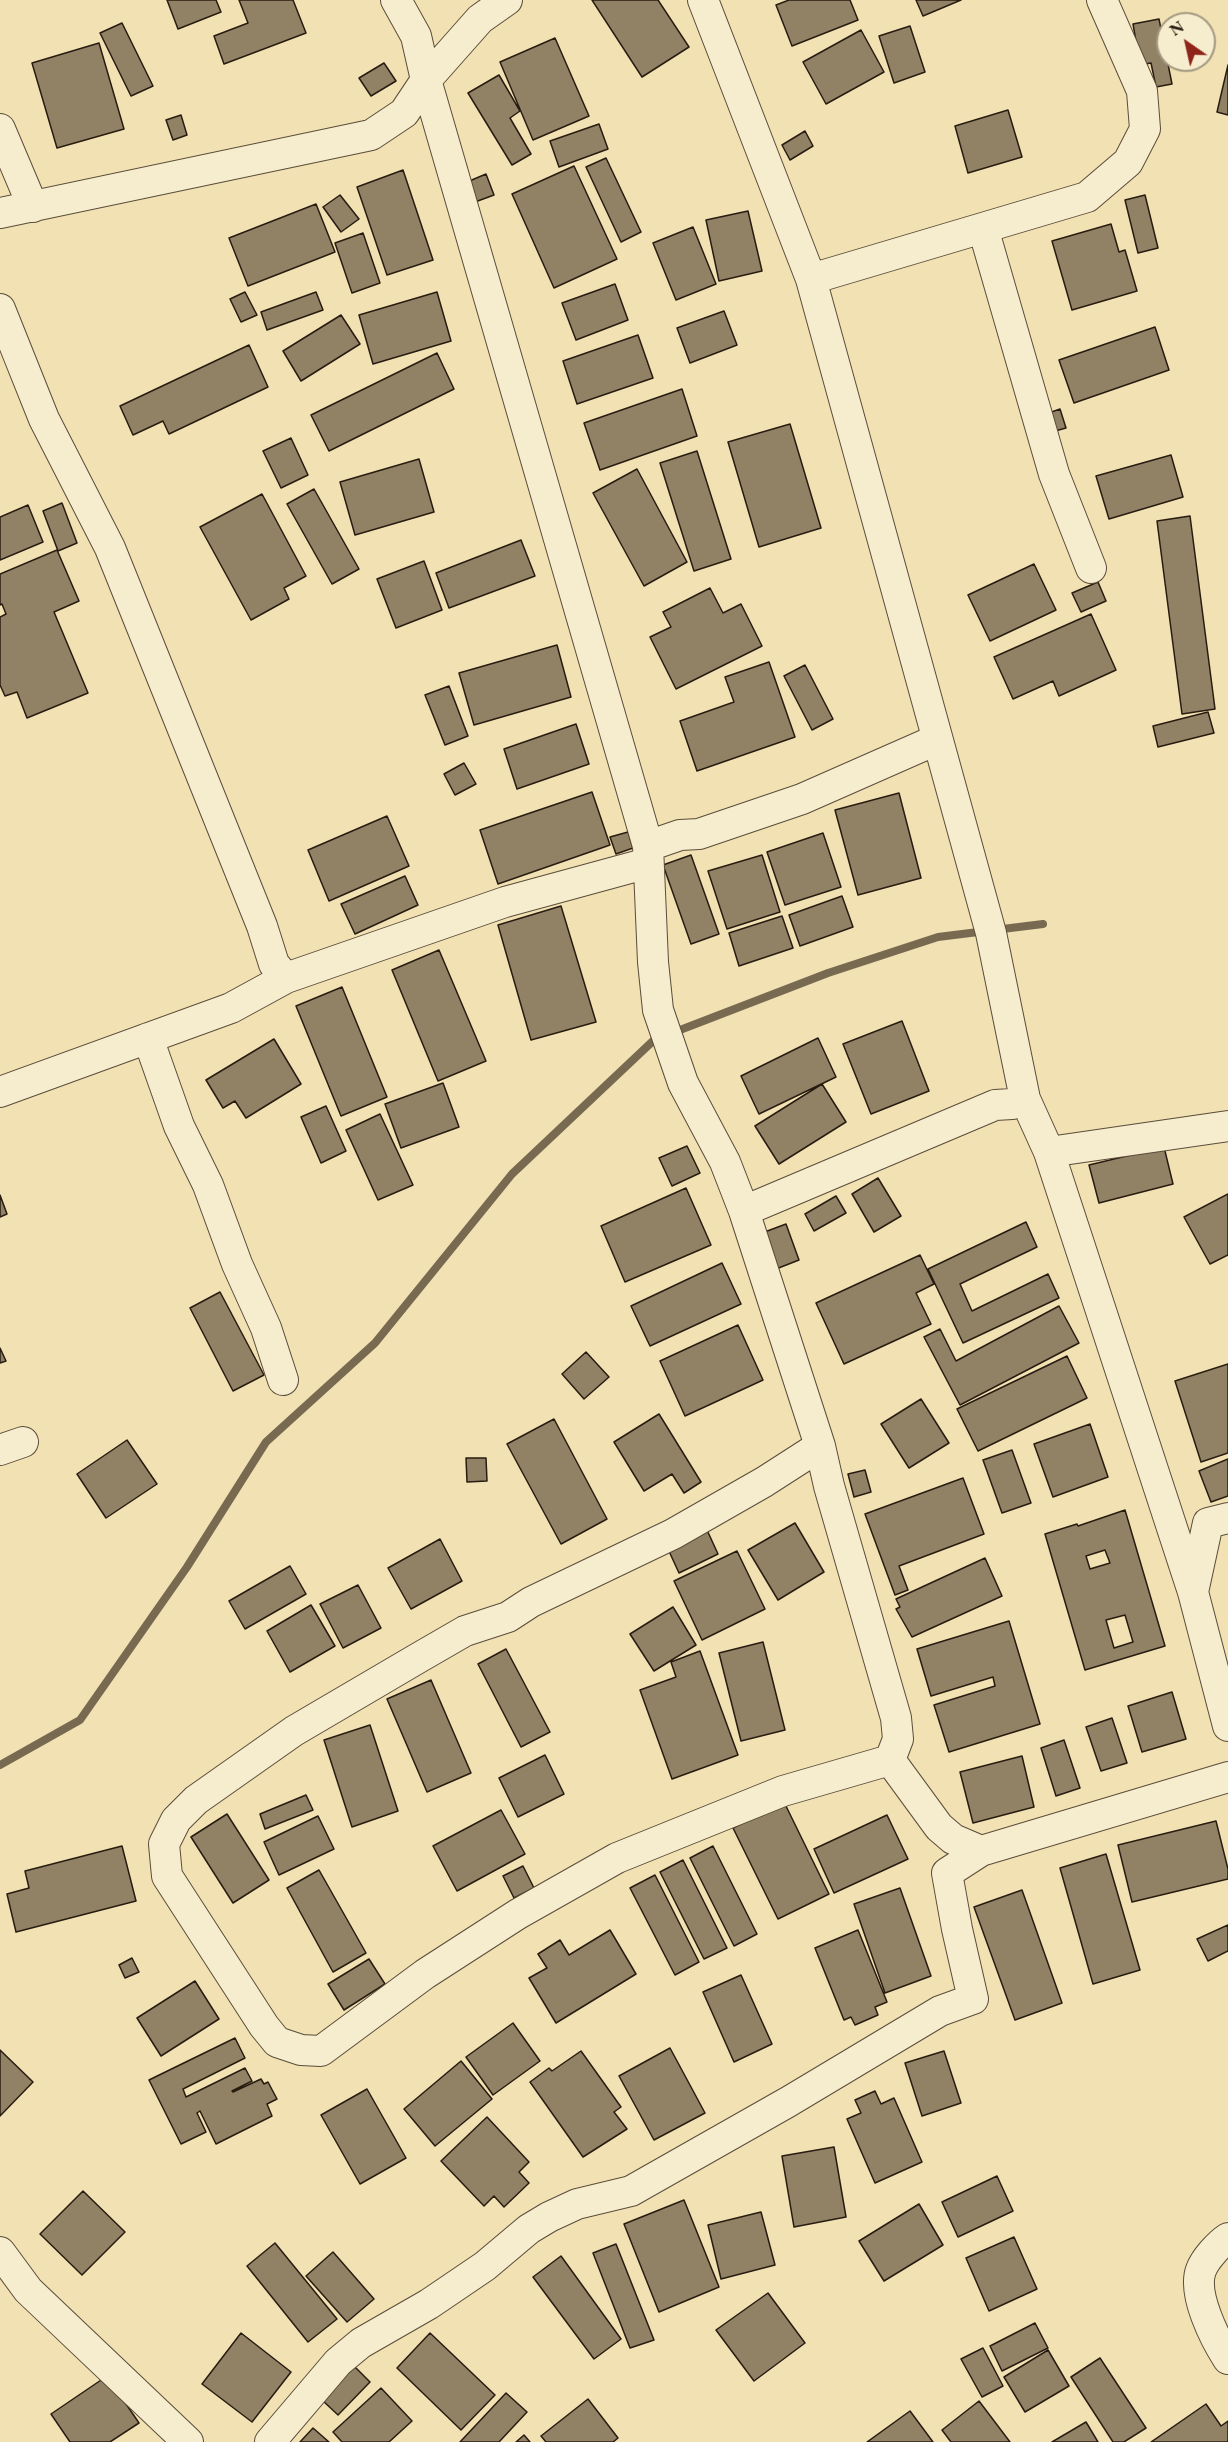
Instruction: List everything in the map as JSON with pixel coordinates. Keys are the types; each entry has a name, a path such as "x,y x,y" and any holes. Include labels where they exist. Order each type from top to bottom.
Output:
{"street":[{"path":"396,0 416,36 426,80 648,854 653,962 658,1010 683,1083 724,1162 744,1210 820,1446 829,1486 896,1718 898,1739 890,1760"},
{"path":"0,213 372,135 404,113 426,80 480,19 507,0"},
{"path":"703,0 811,279 989,926 1024,1100 1048,1152 1192,1592 1228,1726"},
{"path":"811,279 1087,197 1128,162 1145,129 1142,92 1102,0"},
{"path":"0,129 33,207"},
{"path":"983,228 1054,474 1091,568"},
{"path":"0,309 44,418 110,548 262,926 274,964 286,978"},
{"path":"0,1092 231,1008 286,978 648,854 680,835 699,834 802,799 936,740"},
{"path":"148,1038 179,1126 208,1185 237,1264 266,1328 283,1380"},
{"path":"744,1210 995,1105 1012,1104 1024,1100"},
{"path":"1048,1152 1228,1126"},
{"path":"820,1446 764,1482 673,1534 531,1602 508,1617 465,1631 294,1731 196,1800 176,1820 164,1844 167,1876 264,2026 277,2042 302,2050 321,2051 434,1968 518,1914 617,1858 783,1791 890,1760"},
{"path":"1192,1592 1208,1523 1228,1518"},
{"path":"890,1760 939,1827 953,1839 981,1851"},
{"path":"947,1873 981,1851 1228,1777"},
{"path":"270,2442 338,2362 361,2343 429,2304 485,2266 529,2229 577,2204 631,2191 788,2102 940,2011 973,1999 957,1929 939,1827"},
{"path":"1228,2238 1221,2243 1201,2270 1199,2295 1221,2349 1228,2359"},
{"path":"0,2252 28,2290 188,2442"}],"building":[{"path":"167,0 216,0 221,12 178,29"},
{"path":"239,0 293,0 306,33 224,64 214,36 248,23"},
{"path":"592,0 658,0 689,47 642,77"},
{"path":"789,0 850,0 858,20 792,46 776,5"},
{"path":"916,0 961,0 923,16"},
{"path":"1156,20 1156,72 1170,72 1172,84 1156,87 1151,63 1140,65 1133,24"},
{"path":"122,23 153,86 131,96 100,33"},
{"path":"910,26 925,72 894,83 879,36"},
{"path":"861,30 884,72 826,104 803,62"},
{"path":"555,38 589,116 533,140 500,62"},
{"path":"99,43 124,129 57,148 32,63"},
{"path":"384,63 396,81 371,96 359,78"},
{"path":"1228,65 1228,115 1217,112"},
{"path":"499,75 520,111 510,118 531,154 512,165 468,93"},
{"path":"1008,110 1022,157 968,173 955,126"},
{"path":"181,115 187,135 173,140 166,120"},
{"path":"599,124 608,149 559,167 550,141"},
{"path":"805,131 813,146 790,160 782,145"},
{"path":"606,158 641,232 621,242 586,167"},
{"path":"574,166 617,259 554,288 512,194"},
{"path":"403,170 433,260 387,275 357,187"},
{"path":"486,174 494,195 475,202 467,182"},
{"path":"340,195 359,219 341,232 323,207"},
{"path":"1145,195 1158,248 1138,253 1125,200"},
{"path":"316,204 335,252 248,286 229,238"},
{"path":"748,211 762,271 719,281 706,220"},
{"path":"1111,224 1119,252 1125,250 1137,291 1072,310 1052,241"},
{"path":"693,227 716,284 676,300 653,243"},
{"path":"363,233 380,283 352,293 335,243"},
{"path":"615,284 628,320 576,340 562,303"},
{"path":"245,292 257,315 241,322 230,299"},
{"path":"316,292 323,310 267,330 261,312"},
{"path":"437,292 451,341 373,364 359,315"},
{"path":"724,311 737,345 690,363 677,328"},
{"path":"341,315 360,344 301,381 283,351"},
{"path":"1155,327 1169,370 1074,403 1059,360"},
{"path":"638,335 653,378 577,404 563,361"},
{"path":"249,345 268,387 169,434 163,421 133,435 120,406"},
{"path":"437,353 454,389 329,451 311,415"},
{"path":"682,389 697,436 600,470 584,423"},
{"path":"1060,409 1066,428 1048,433 1043,415"},
{"path":"790,424 821,528 759,547 728,442"},
{"path":"291,438 308,475 281,488 263,451"},
{"path":"697,451 731,559 694,571 660,463"},
{"path":"1171,455 1183,497 1109,519 1096,476"},
{"path":"419,459 434,512 355,535 340,482"},
{"path":"637,469 687,562 644,586 593,493"},
{"path":"314,489 359,569 332,584 287,504"},
{"path":"262,494 306,576 284,588 289,599 251,620 200,527"},
{"path":"62,503 77,543 58,551 43,511"},
{"path":"28,505 43,542 0,560 0,517"},
{"path":"1190,516 1215,709 1182,714 1157,521"},
{"path":"521,540 535,576 449,608 436,573"},
{"path":"57,550 79,601 54,612 88,693 27,718 17,692 5,696 0,685 0,617 6,614 2,604 0,605 0,574"},
{"path":"424,561 442,610 396,628 377,579"},
{"path":"1034,564 1056,610 990,641 968,595"},
{"path":"1098,582 1106,601 1081,612 1072,593"},
{"path":"710,588 723,613 741,604 762,646 676,689 650,637 671,627 663,612"},
{"path":"1091,614 1116,670 1059,696 1053,681 1013,699 994,657"},
{"path":"557,645 571,697 474,725 459,673"},
{"path":"769,662 795,737 697,771 680,721 734,702 725,677"},
{"path":"805,665 833,719 812,730 784,676"},
{"path":"449,686 468,736 445,745 425,695"},
{"path":"1208,712 1214,733 1158,747 1153,726"},
{"path":"576,724 589,764 517,789 504,749"},
{"path":"464,763 476,784 455,795 444,774"},
{"path":"592,792 610,845 498,884 480,830"},
{"path":"899,793 921,878 858,895 835,810"},
{"path":"387,816 409,866 329,901 308,850"},
{"path":"628,832 633,848 616,854 610,837"},
{"path":"823,833 841,887 785,905 767,852"},
{"path":"691,855 719,934 691,944 663,865"},
{"path":"762,855 780,912 727,929 708,871"},
{"path":"405,876 418,905 355,934 341,904"},
{"path":"842,896 853,927 800,946 789,915"},
{"path":"561,906 596,1022 531,1040 498,925"},
{"path":"782,916 793,948 739,966 729,933"},
{"path":"439,950 486,1061 438,1081 392,970"},
{"path":"342,987 387,1097 341,1116 296,1006"},
{"path":"902,1021 929,1091 871,1114 843,1044"},
{"path":"818,1038 836,1077 759,1114 741,1076"},
{"path":"274,1039 301,1084 246,1118 235,1101 223,1108 206,1080"},
{"path":"443,1083 459,1127 401,1148 385,1104"},
{"path":"822,1084 846,1122 779,1164 755,1126"},
{"path":"326,1106 346,1151 321,1163 301,1117"},
{"path":"380,1114 413,1185 378,1200 346,1130"},
{"path":"687,1146 700,1173 672,1186 659,1158"},
{"path":"1164,1147 1173,1184 1099,1203 1089,1165"},
{"path":"878,1178 901,1216 874,1232 852,1194"},
{"path":"686,1188 711,1245 625,1282 601,1226"},
{"path":"1228,1194 1228,1255 1210,1264 1184,1217"},
{"path":"0,1195 7,1214 0,1217"},
{"path":"836,1196 846,1213 814,1231 805,1214"},
{"path":"1026,1222 1037,1247 960,1284 972,1311 1048,1274 1059,1298 963,1343 928,1269"},
{"path":"786,1224 799,1260 776,1269 762,1233"},
{"path":"920,1255 934,1284 916,1293 931,1324 844,1364 816,1303"},
{"path":"722,1263 741,1304 650,1346 631,1306"},
{"path":"220,1292 264,1375 233,1391 190,1308"},
{"path":"1059,1306 1079,1343 960,1405 924,1337 940,1329 956,1361"},
{"path":"738,1325 763,1380 685,1416 660,1361"},
{"path":"0,1348 6,1361 0,1363"},
{"path":"586,1352 609,1377 584,1399 562,1374"},
{"path":"1067,1356 1087,1398 978,1451 957,1409"},
{"path":"1228,1364 1228,1453 1201,1462 1175,1381"},
{"path":"921,1399 949,1443 909,1468 881,1424"},
{"path":"659,1414 701,1482 684,1493 672,1474 644,1491 614,1442"},
{"path":"554,1419 607,1519 561,1544 507,1444"},
{"path":"1090,1424 1108,1477 1053,1497 1034,1444"},
{"path":"127,1440 157,1484 106,1518 77,1474"},
{"path":"1012,1450 1031,1503 1002,1513 983,1460"},
{"path":"466,1458 486,1458 487,1481 467,1482"},
{"path":"1228,1459 1228,1496 1211,1502 1199,1471"},
{"path":"865,1470 871,1492 854,1497 848,1474"},
{"path":"963,1478 984,1534 899,1566 908,1590 895,1595 865,1514"},
{"path":"1125,1510 1165,1646 1085,1670 1045,1534 1077,1524 1078,1526","holes":["1105,1550 1110,1563 1090,1569 1086,1556","1125,1615 1133,1642 1114,1648 1106,1620"]},
{"path":"795,1523 824,1572 778,1600 748,1550"},
{"path":"707,1530 718,1554 679,1573 668,1549"},
{"path":"440,1539 462,1581 411,1609 388,1568"},
{"path":"737,1551 765,1609 702,1640 674,1581"},
{"path":"985,1558 1002,1596 912,1637 896,1609 900,1607 896,1599"},
{"path":"290,1566 306,1594 245,1629 229,1601"},
{"path":"358,1585 381,1628 343,1648 320,1604"},
{"path":"311,1605 335,1646 290,1672 267,1631"},
{"path":"673,1607 696,1645 654,1671 630,1634"},
{"path":"1009,1621 1040,1724 949,1752 934,1705 995,1686 993,1677 931,1696 917,1649"},
{"path":"763,1642 785,1730 741,1741 719,1653"},
{"path":"506,1649 550,1732 521,1747 478,1664"},
{"path":"700,1651 738,1755 672,1779 640,1690 676,1677 671,1662"},
{"path":"431,1680 471,1773 427,1792 387,1699"},
{"path":"1172,1692 1186,1739 1142,1752 1128,1706"},
{"path":"1112,1718 1127,1763 1101,1771 1086,1727"},
{"path":"370,1725 398,1811 352,1827 324,1740"},
{"path":"1064,1740 1080,1788 1056,1796 1041,1748"},
{"path":"545,1755 564,1794 518,1817 499,1778"},
{"path":"1022,1756 1034,1807 973,1823 960,1772"},
{"path":"306,1795 313,1810 265,1829 260,1814"},
{"path":"784,1802 829,1894 778,1919 733,1828"},
{"path":"501,1810 525,1854 457,1891 433,1846"},
{"path":"227,1814 269,1880 233,1903 191,1837"},
{"path":"887,1815 908,1859 834,1893 814,1849"},
{"path":"318,1816 334,1849 279,1875 264,1842"},
{"path":"1216,1821 1228,1869 1228,1879 1132,1902 1118,1845"},
{"path":"122,1846 136,1901 16,1932 7,1894 29,1888 25,1871"},
{"path":"713,1846 757,1934 734,1946 690,1858"},
{"path":"1106,1854 1140,1970 1093,1984 1060,1868"},
{"path":"683,1860 727,1948 704,1959 660,1872"},
{"path":"523,1866 534,1888 514,1898 503,1876"},
{"path":"319,1870 366,1953 333,1972 287,1888"},
{"path":"655,1875 699,1962 675,1975 630,1888"},
{"path":"900,1888 931,1976 885,1993 854,1904"},
{"path":"1022,1890 1062,2003 1015,2020 974,1907"},
{"path":"1228,1925 1228,1951 1208,1961 1197,1939"},
{"path":"610,1930 636,1974 556,2023 529,1978 547,1968 538,1954 560,1940 569,1955"},
{"path":"858,1930 887,2002 875,2007 878,2015 855,2025 851,2017 844,2020 815,1948"},
{"path":"132,1958 139,1972 125,1978 119,1965"},
{"path":"369,1959 385,1984 344,2010 328,1984"},
{"path":"741,1975 772,2044 734,2062 703,1992"},
{"path":"195,1981 219,2019 161,2056 137,2018"},
{"path":"513,2023 540,2061 493,2095 466,2057"},
{"path":"235,2038 245,2058 183,2089 186,2097 245,2068 252,2081 232,2091 261,2079 264,2084 268,2082 277,2099 267,2104 272,2116 216,2144 200,2111 197,2113 206,2132 181,2144 149,2080"},
{"path":"670,2048 705,2113 654,2140 619,2076"},
{"path":"0,2050 33,2082 0,2116"},
{"path":"581,2051 621,2107 614,2112 627,2129 583,2157 530,2082 549,2068 552,2071"},
{"path":"944,2051 961,2103 922,2116 905,2063"},
{"path":"461,2061 492,2099 435,2146 404,2109"},
{"path":"367,2089 406,2158 360,2184 321,2115"},
{"path":"875,2091 881,2104 894,2098 922,2162 875,2183 847,2119 861,2113 855,2100"},
{"path":"487,2117 529,2162 519,2172 529,2183 504,2207 494,2196 484,2206 441,2161"},
{"path":"834,2147 846,2217 794,2227 782,2156"},
{"path":"997,2176 1013,2211 958,2237 942,2202"},
{"path":"83,2191 125,2232 82,2275 40,2234"},
{"path":"684,2200 719,2287 659,2312 624,2224"},
{"path":"919,2204 943,2245 884,2281 859,2241"},
{"path":"761,2212 775,2265 721,2279 708,2225"},
{"path":"1014,2237 1037,2289 989,2311 966,2258"},
{"path":"275,2243 337,2319 308,2342 247,2266"},
{"path":"616,2244 654,2340 630,2348 593,2253"},
{"path":"333,2252 374,2299 347,2322 306,2276"},
{"path":"561,2256 621,2339 594,2359 533,2277"},
{"path":"768,2293 805,2343 754,2381 716,2330"},
{"path":"1035,2323 1048,2348 1002,2371 990,2346"},
{"path":"241,2333 291,2372 252,2422 202,2384"},
{"path":"430,2333 495,2395 461,2430 397,2368"},
{"path":"983,2348 1003,2386 982,2397 961,2359"},
{"path":"1048,2350 1069,2386 1025,2412 1004,2377"},
{"path":"1100,2358 1146,2428 1124,2442 1113,2442 1071,2377"},
{"path":"354,2366 370,2382 338,2415 322,2400"},
{"path":"107,2376 139,2423 110,2442 70,2442 51,2414"},
{"path":"381,2388 412,2421 389,2442 342,2442 333,2432"},
{"path":"506,2393 527,2412 499,2442 460,2442"},
{"path":"588,2399 618,2438 613,2442 546,2442 541,2436"},
{"path":"979,2401 1010,2442 951,2442 942,2430"},
{"path":"1206,2404 1221,2426 1228,2421 1228,2442 1151,2442"},
{"path":"910,2411 933,2442 867,2442"},
{"path":"1086,2422 1098,2442 1052,2442"},
{"path":"313,2428 329,2442 300,2442"},
{"path":"524,2435 530,2442 516,2442"}],"waterway":[{"path":"0,1765 80,1720 187,1567 266,1442 375,1343 512,1174 654,1040 828,973 938,937 1043,924"}]}
